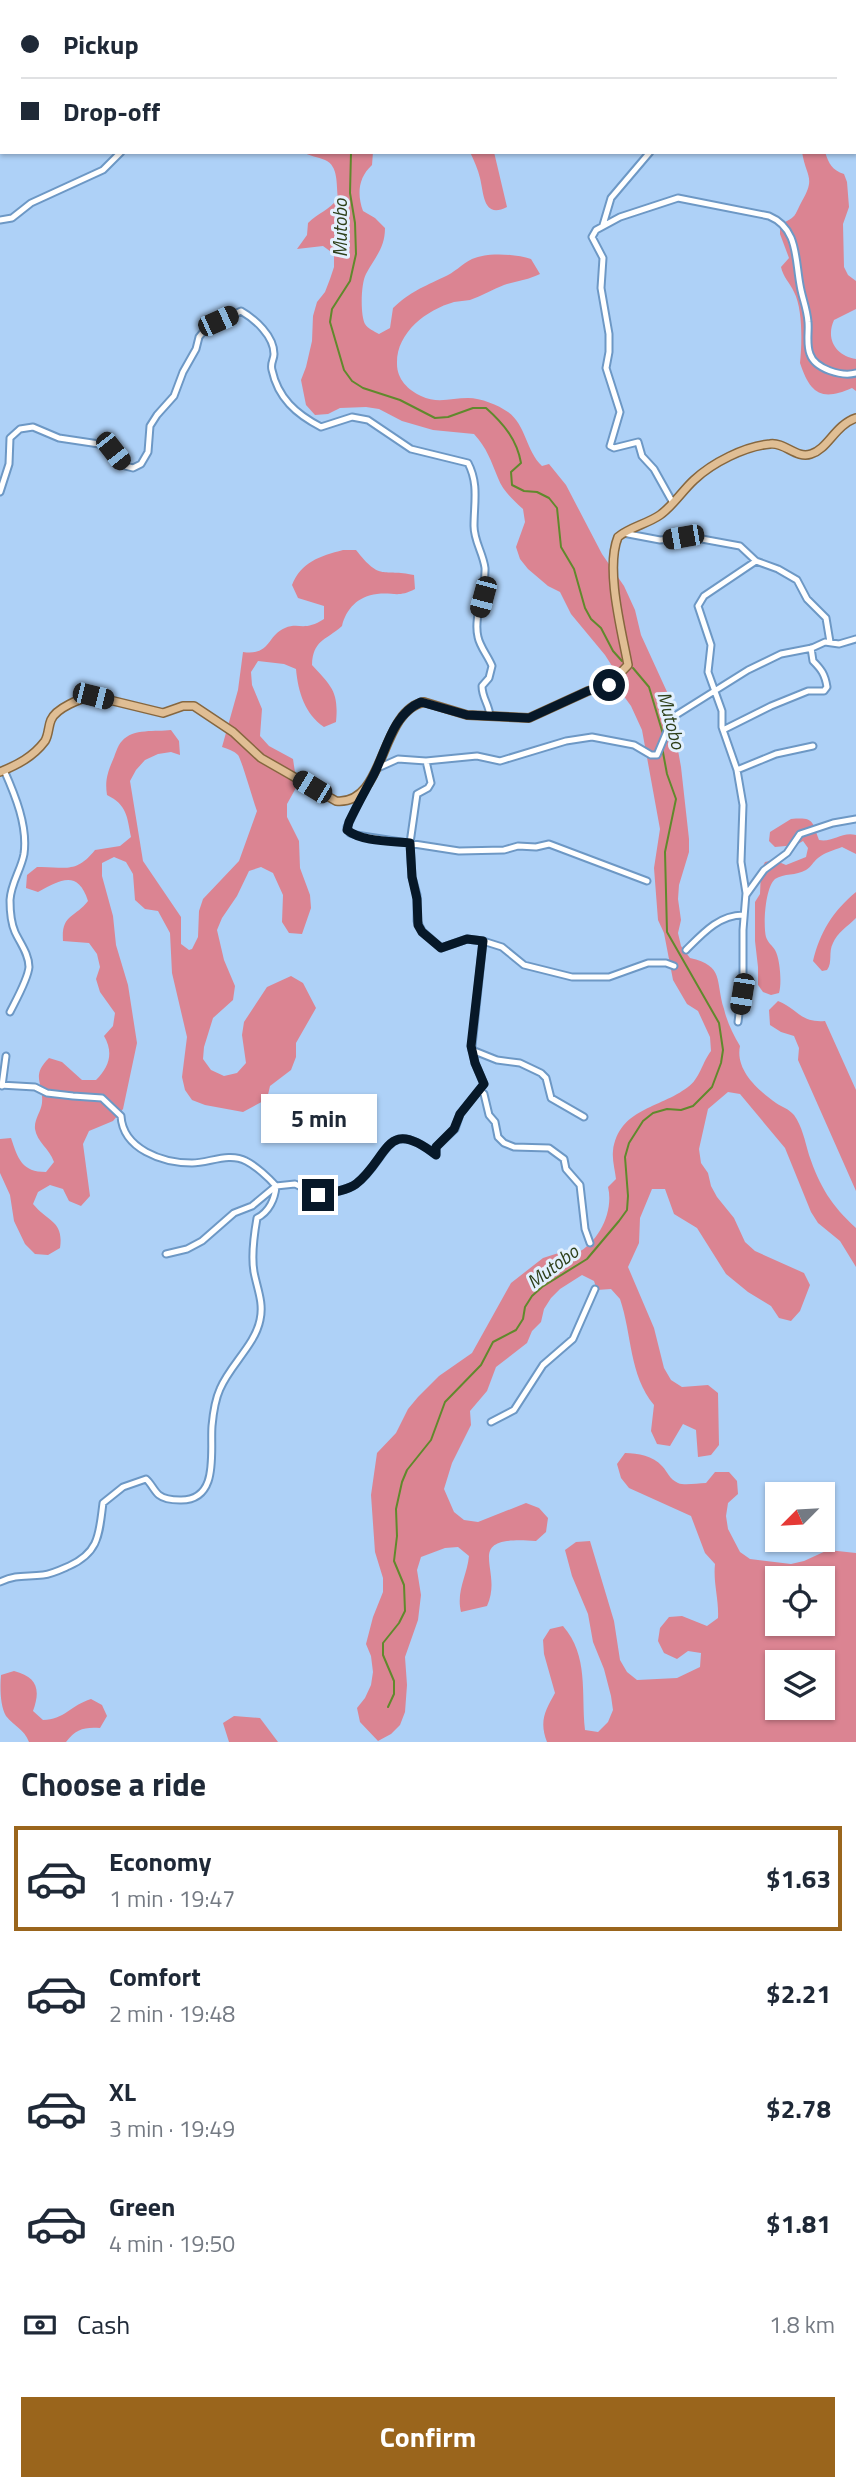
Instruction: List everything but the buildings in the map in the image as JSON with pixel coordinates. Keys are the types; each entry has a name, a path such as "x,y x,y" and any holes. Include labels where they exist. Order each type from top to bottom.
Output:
{"main road":[{"path":"2,771 20,763 45,741 50,721 57,713 93,696 163,713 188,705 194,706 233,732 261,758 331,798 342,802 348,800 365,789 391,733 400,719 417,703 424,702 467,715 533,717 588,691 609,685 628,665 620,631 614,576 616,542 623,533 659,515 701,474 738,453 762,445 778,444 799,454 809,455 817,451 842,425 856,418"}],"street":[{"path":"0,219 12,218 30,203 103,170 119,154"},
{"path":"603,225 607,207 618,187 648,154"},
{"path":"673,503 654,469 642,456 638,442 614,448 610,446 620,412 606,368 610,352 601,288 603,258 592,237 603,225 678,198 769,216 781,221 789,232 798,264 800,288 806,300 810,356 817,364 839,373 856,373"},
{"path":"0,492 9,464 10,438 20,429 33,428 59,438 99,444 113,451 125,466 133,468 141,464 148,452 150,426 174,396 199,337 207,327 241,311 253,318 270,340 274,353 271,366 274,378 286,403 297,413 321,427 352,417 368,420 411,450 468,463 473,473 477,500 474,527 476,541 485,567 483,597 476,624 478,640 492,666 489,678 482,686 482,696 490,716"},
{"path":"623,533 660,540 691,537 740,546 756,561 797,580 807,599 826,618 830,642"},
{"path":"738,1022 743,981 745,895 741,862 743,805 737,770 723,730 722,710 707,667 710,641 698,610 699,601 756,561"},
{"path":"376,769 395,759 426,761 477,756 500,761 566,741 592,737 634,745 651,755 657,755 670,720 767,660 830,642 839,644 856,639"},
{"path":"723,730 808,691 824,691 827,687 823,672 813,661 811,648"},
{"path":"737,770 787,750 814,746"},
{"path":"426,761 431,783 417,794 410,843 412,877 417,899 416,921 422,932 441,948 467,939 483,941 502,947 524,965 572,977 609,977 648,963 674,966"},
{"path":"2,771 17,800 23,825 24,852 11,889 10,901 14,930 29,965 27,977 10,1012"},
{"path":"365,789 347,827 350,833 459,851 549,844 647,881"},
{"path":"745,895 765,870 787,853 800,834 856,819"},
{"path":"687,950 712,925 732,915 743,915"},
{"path":"166,1254 202,1241 234,1213 252,1206 276,1186 295,1184 318,1195 357,1183 378,1163 383,1150 394,1140 407,1138 419,1142 436,1155 436,1147 454,1129 460,1114 484,1081 472,1050 483,941"},
{"path":"472,1050 497,1060 520,1063 541,1073 546,1078 551,1098 584,1117"},
{"path":"6,1056 1,1086 35,1087 47,1093 102,1098 121,1116 122,1129 128,1140 140,1149 165,1159 192,1163 219,1157 245,1160 276,1186"},
{"path":"480,1090 484,1094 489,1115 495,1122 498,1137 504,1143 514,1147 548,1148 564,1159 566,1168 580,1185 584,1229 590,1243"},
{"path":"0,1582 14,1576 54,1573 89,1554 100,1529 103,1503 123,1487 146,1479 160,1496 188,1500 208,1483 212,1471 212,1427 219,1390 256,1331 261,1318 260,1291 254,1271 254,1232 257,1218 264,1214 275,1197 276,1186"},
{"path":"491,1422 514,1410 543,1365 573,1339 595,1289"}],"shaded area":[{"path":"308,154 373,154 372,165 361,181 360,198 363,211 385,228 385,235 364,278 363,319 369,329 379,334 390,328 393,308 399,302 478,257 525,257 531,259 540,274 504,285 470,300 443,306 423,317 402,342 398,353 399,374 416,394 439,400 478,399 499,407 514,417 537,460 542,466 549,464 566,485 602,554 624,586 635,610 641,635 668,694 681,767 689,852 679,885 681,920 678,933 681,946 690,958 709,965 714,970 727,1019 740,1046 739,1055 744,1071 762,1092 794,1115 822,1186 833,1203 856,1228 856,1267 840,1241 818,1223 811,1212 785,1148 740,1094 728,1092 708,1109 699,1149 701,1163 708,1173 711,1186 734,1218 745,1242 755,1251 804,1273 810,1285 800,1311 791,1321 779,1318 771,1306 726,1274 697,1228 674,1214 665,1189 652,1189 640,1218 639,1243 628,1267 654,1328 664,1368 671,1380 682,1387 708,1385 718,1393 719,1445 711,1455 698,1457 696,1430 683,1424 670,1446 657,1444 651,1431 654,1405 635,1368 620,1299 611,1289 597,1290 594,1281 582,1275 560,1289 544,1309 541,1322 532,1331 527,1343 496,1367 487,1391 470,1411 471,1425 452,1463 444,1489 454,1512 464,1520 478,1522 526,1503 539,1508 548,1518 546,1532 536,1541 498,1543 491,1549 491,1592 487,1606 461,1612 461,1590 469,1556 458,1547 445,1548 421,1557 417,1570 421,1595 418,1620 405,1657 405,1712 400,1725 378,1741 360,1722 357,1708 371,1685 373,1672 366,1644 383,1592 383,1578 375,1552 371,1495 377,1453 396,1433 408,1409 418,1397 439,1376 472,1353 511,1283 543,1258 568,1250 577,1253 598,1234 607,1216 608,1187 616,1179 613,1151 623,1126 642,1111 692,1084 711,1051 710,1037 698,1011 687,1004 673,980 664,933 658,920 654,868 660,829 642,730 623,695 625,678 612,666 571,614 560,592 548,586 520,559 516,547 525,522 523,509 503,487 474,434 433,430 402,421 379,409 340,408 328,414 315,415 306,405 301,380 312,341 313,316 317,302 330,279 334,254 323,246 297,249 307,235 308,223 338,198 333,167 325,160"},
{"path":"471,154 494,154 507,207 493,210 489,207"},
{"path":"803,154 826,154 832,166 844,174 847,182 849,207 843,224 844,267 848,275 856,281 856,309 834,320 831,334 838,351 856,359 856,391 852,388 832,394 818,392 808,382 800,363 800,317 797,299 781,267 789,258 780,234 780,225 794,216 806,193 809,177"},
{"path":"343,550 356,550 371,566 382,572 414,575 415,589 400,594 364,597 346,614 342,626 317,646 312,665 335,696 336,722 324,727 312,716 301,694 296,669 284,664 258,661 251,672 252,685 262,709 260,736 269,746 293,759 297,786 287,804 287,817 299,841 300,868 310,895 311,908 302,934 289,933 282,922 283,895 273,873 261,867 249,871 217,930 224,960 235,986 233,1000 213,1018 204,1047 203,1059 211,1070 224,1076 237,1073 246,1063 242,1035 244,1022 267,987 291,976 303,983 316,1008 296,1043 296,1057 291,1070 270,1086 267,1099 243,1112 192,1100 185,1090 182,1077 187,1037 172,973 170,933 158,911 145,909 135,900 133,874 126,862 114,857 102,863 102,876 113,916 116,945 128,985 137,1043 123,1109 113,1121 89,1131 83,1144 90,1196 81,1206 69,1201 63,1189 50,1185 38,1192 33,1204 54,1223 61,1239 60,1248 48,1255 35,1254 25,1244 14,1221 10,1195 0,1173 0,1139 11,1138 26,1167 46,1172 54,1162 35,1129 42,1103 40,1070 49,1058 62,1062 82,1080 96,1080 109,1059 109,1048 104,1036 113,1026 115,1013 100,992 96,979 100,967 97,954 89,943 63,941 67,921 88,901 84,891 79,884 68,880 38,892 26,888 27,875 37,867 75,866 95,850 120,846 131,837 122,807 107,795 106,782 110,766 122,741 132,734 171,730 179,741 180,755 171,752 145,760 130,781 143,861 181,917 181,944 189,950 192,949 198,937 199,911 203,899 239,861 257,811 238,755 222,747 238,690 243,652 259,651 285,628 307,626 324,619 324,606 298,598 292,585 306,565"},
{"path":"791,819 811,822 819,840 856,835 856,854 842,847 820,856 806,870 775,879 769,890 765,916 767,939 777,954 779,965 779,993 771,995 763,992 758,985 755,902 760,894 761,870 765,862 774,860 786,865 806,857 808,848 803,841 796,845 775,847 769,841 770,832"},
{"path":"856,892 856,918 835,939 829,967 822,971 813,961 819,941 834,915"},
{"path":"778,1001 804,1018 825,1021 856,1090 856,1191 798,1060 799,1048 794,1036 770,1025 769,1010"},
{"path":"625,1453 654,1460 678,1483 706,1483 715,1472 729,1472 737,1481 738,1494 728,1503 728,1529 740,1552 750,1559 791,1564 824,1552 856,1553 856,1742 547,1742 543,1728 544,1716 555,1693 544,1654 543,1640 550,1629 563,1626 577,1650 582,1675 585,1730 598,1732 608,1722 613,1710 604,1669 593,1642 588,1614 572,1576 565,1550 576,1542 590,1541 614,1621 620,1660 627,1672 637,1680 677,1678 700,1667 701,1653 688,1651 677,1659 664,1653 658,1641 660,1628 669,1617 682,1616 707,1626 718,1618 715,1564 705,1553 691,1516 629,1488 621,1478 617,1464"},
{"path":"14,1671 28,1677 35,1685 37,1696 33,1711 43,1720 57,1718 91,1699 102,1705 107,1716 100,1728 81,1730 66,1742 29,1742 6,1716 3,1707 1,1675"},
{"path":"234,1716 260,1718 278,1742 229,1742 223,1723"}],"waterway":[{"name":"Mutobo","path":"351,154 350,193 356,254 350,281 332,309 330,322 344,370 352,381 363,388 400,400 435,418 448,417 473,408 486,408 498,420 513,440 521,463 511,472 512,485 549,498 557,508 561,547 574,569 585,608 622,661"},
{"name":"Mutobo","path":"633,668 649,687 663,734"},
{"name":"Mutobo","path":"388,1707 394,1694 394,1681 383,1655 383,1643 405,1611 404,1585 394,1561 396,1509 407,1470 431,1440 445,1402 481,1365 493,1342 516,1330 532,1296 587,1259 627,1210 625,1157 629,1143 643,1121 653,1113 693,1106 712,1087 721,1063 723,1050 719,1023 667,932 665,852 676,799 667,774 662,747"}],"route":[{"path":"318,1195 357,1183 378,1163 383,1150 394,1140 407,1138 419,1142 436,1155 436,1147 452,1133 470,1099 484,1086 471,1046 483,941 467,939 441,948 436,946 422,932 416,921 417,899 412,877 410,843 364,837 347,830 391,733 400,719 421,702 467,715 529,718 588,691 609,685"}]}
